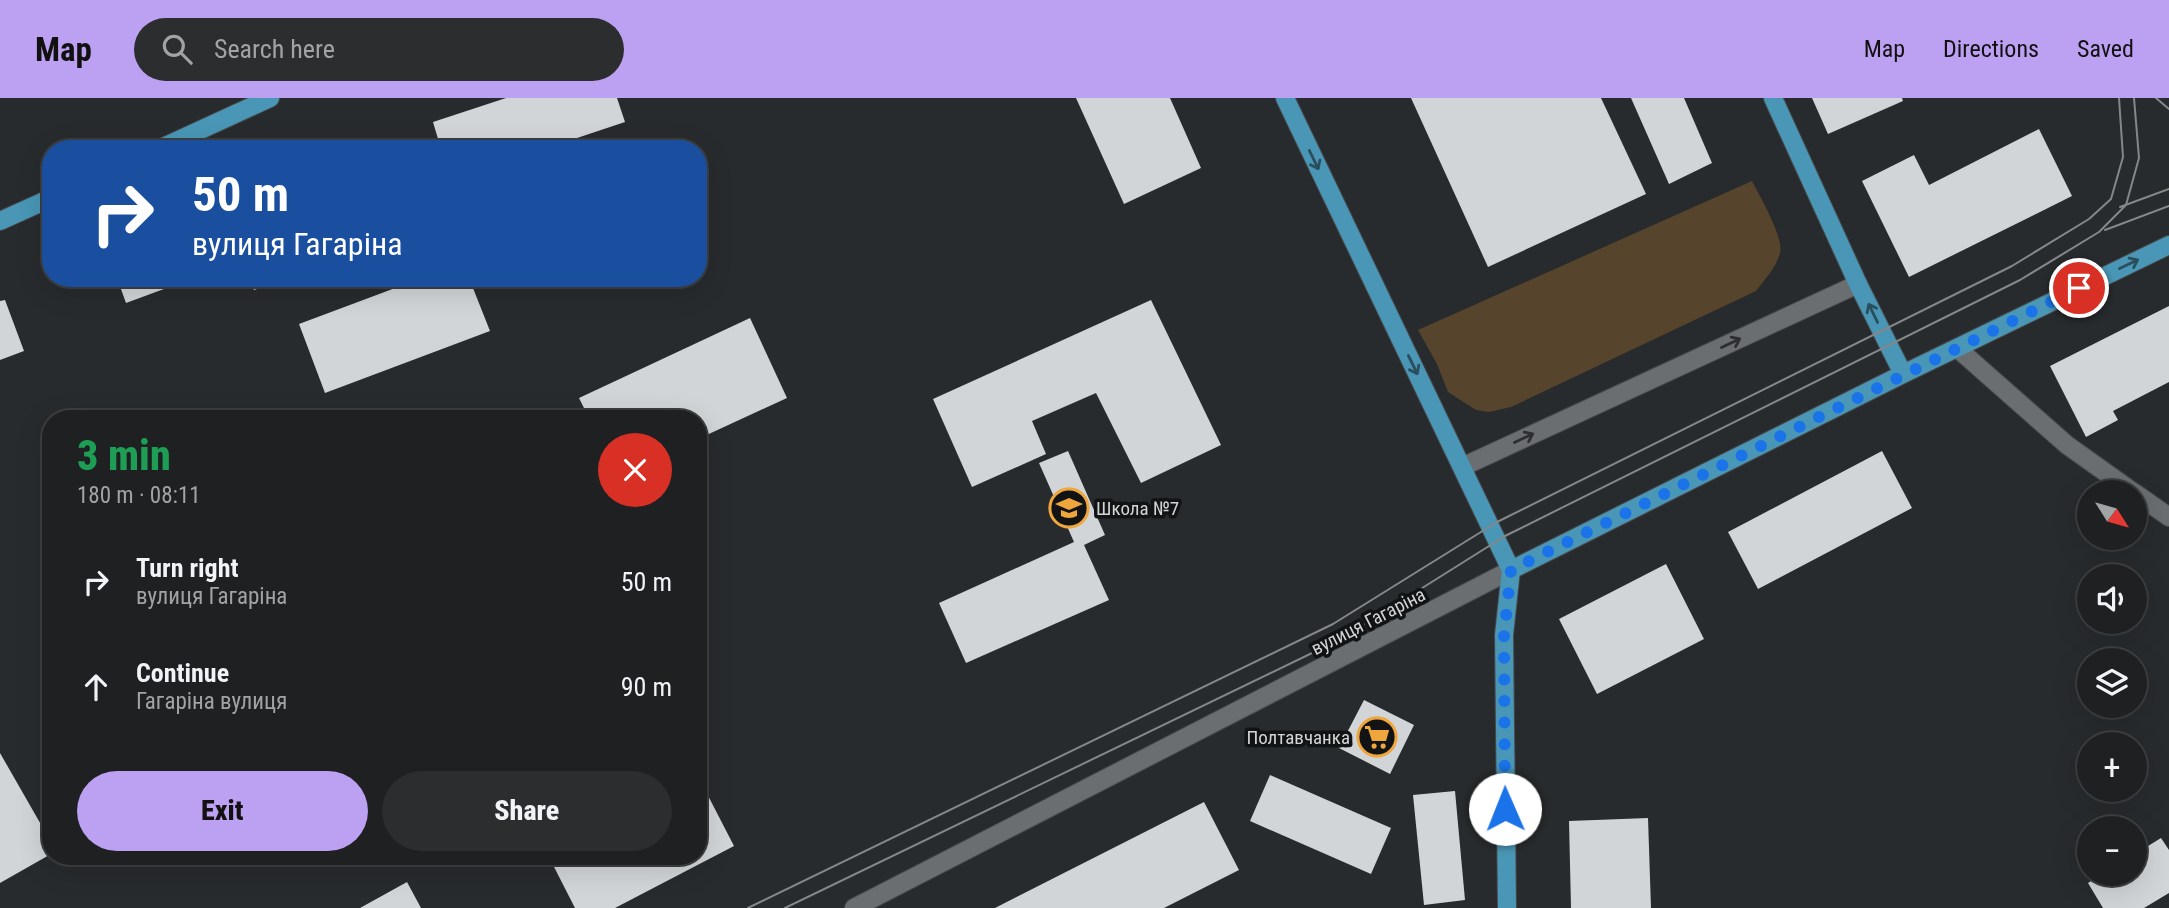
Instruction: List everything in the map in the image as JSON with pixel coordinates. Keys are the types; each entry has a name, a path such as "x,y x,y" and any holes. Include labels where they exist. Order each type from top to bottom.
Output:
{"main road":[{"path":"179,140 270,98"},
{"path":"1285,98 1511,570 1504,635 1507,908"},
{"path":"1773,98 1858,284 1903,374"},
{"path":"0,221 42,202"},
{"path":"1957,348 2169,245"},
{"name":"вулиця Гагаріна","path":"1511,570 1957,348"}],"street":[{"path":"1462,467 1858,284"},
{"path":"1957,348 2067,445 2116,480"},
{"path":"2147,502 2169,517"},
{"name":"вулиця Гагаріна","path":"853,908 1511,570"}],"shaded area":[{"path":"1752,181 1770,217 1780,246 1776,264 1756,291 1511,407 1489,412 1476,410 1448,392 1437,364 1418,330"}],"building":[{"path":"506,98 617,98 625,122 571,140 438,140 433,122"},
{"path":"1076,98 1170,98 1201,168 1124,204"},
{"path":"1411,98 1601,98 1646,194 1488,267"},
{"path":"1631,98 1684,98 1712,163 1669,184"},
{"path":"1812,98 1902,98 1903,101 1828,134"},
{"path":"2039,129 2072,196 1909,277 1862,181 1914,155 1929,185"},
{"path":"120,287 169,287 126,303"},
{"path":"398,287 473,287 490,331 325,393 299,324"},
{"path":"5,300 24,351 0,360 0,301"},
{"path":"1151,300 1221,445 1141,483 1096,393 1032,421 1046,454 972,487 933,399"},
{"path":"2169,306 2169,382 2113,411 2118,420 2086,437 2050,366"},
{"path":"750,318 787,398 707,435 707,410 585,410 579,398"},
{"path":"1068,451 1105,535 1084,545 1109,600 966,663 939,603 1074,542 1039,463"},
{"path":"1882,451 1912,508 1758,589 1728,532"},
{"path":"1666,564 1704,639 1597,694 1559,619"},
{"name":"Полтавчанка","path":"1364,700 1414,725 1390,774 1339,748"},
{"path":"0,753 42,826 42,859 0,883"},
{"path":"1270,775 1391,828 1371,874 1250,821"},
{"path":"1455,791 1465,900 1424,905 1413,795"},
{"path":"707,794 734,846 707,860"},
{"path":"1204,802 1239,870 1164,908 995,908"},
{"path":"1648,818 1651,908 1571,908 1569,821"},
{"path":"2161,838 2169,850 2169,893 2144,908 2103,908 2090,886 2147,886 2147,847"},
{"path":"553,865 698,865 615,908 575,908"},
{"path":"407,882 421,908 360,908"}],"tram line":[{"path":"748,908 1333,624 1497,522 2012,266 2089,219 2111,199 2123,157 2119,98"},
{"path":"785,908 1341,639 1505,536 2020,280 2099,232 2126,205 2139,158 2134,98"},
{"path":"2156,98 2169,109"},
{"path":"2120,207 2169,189"},
{"path":"2105,230 2169,206"}],"place":[{"name":"Школа №7","path":"1069,508"},
{"name":"Полтавчанка","path":"1377,737"}],"route":[{"path":"1505,809 1504,635 1511,570 2079,288"}]}
